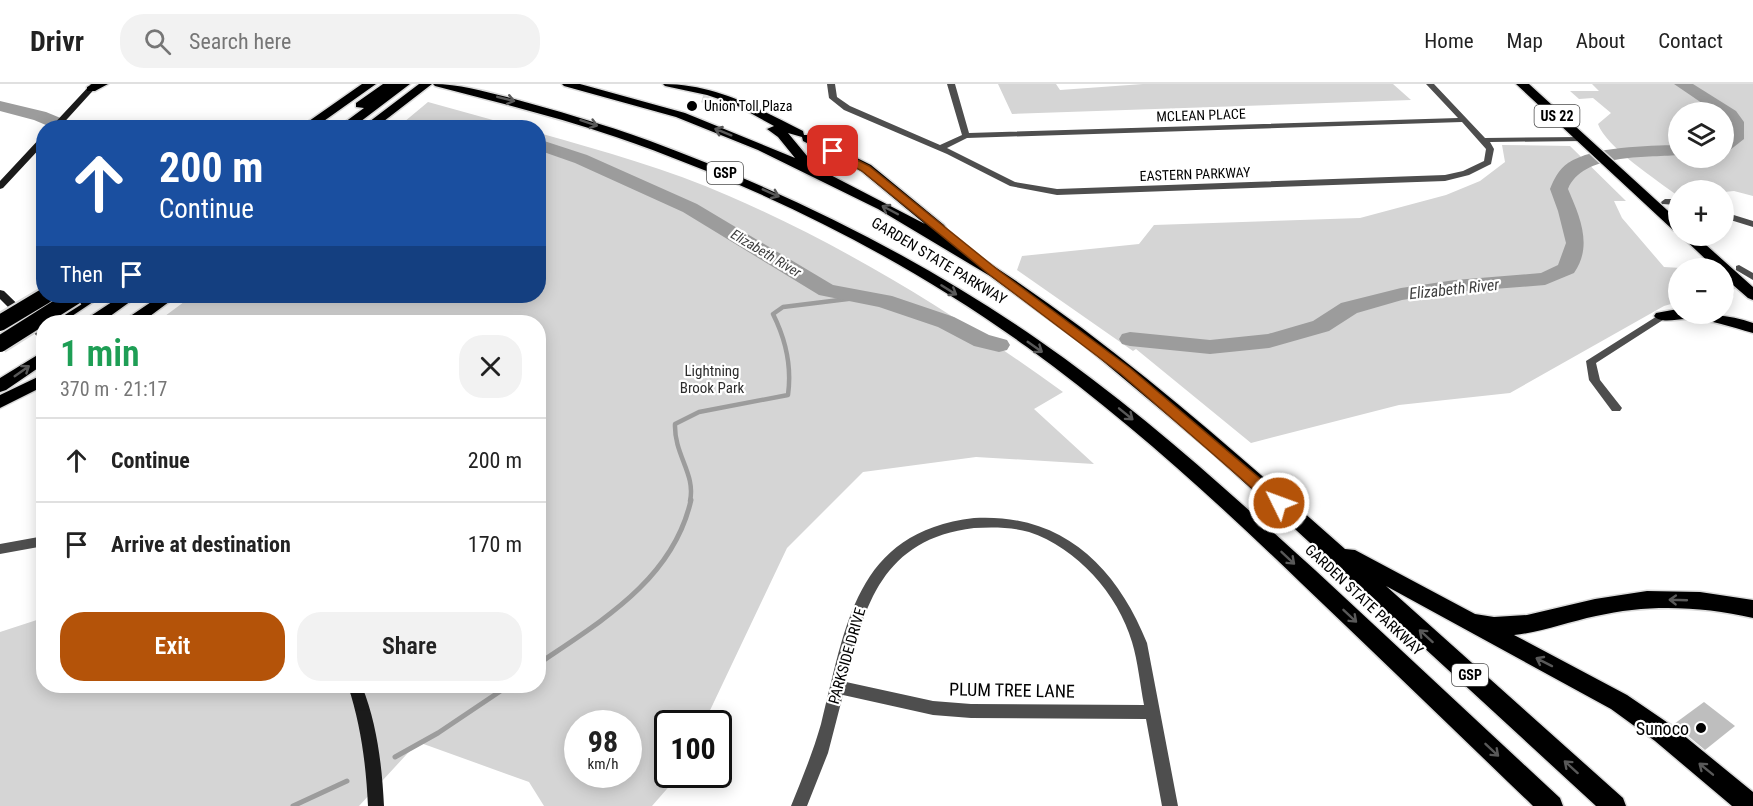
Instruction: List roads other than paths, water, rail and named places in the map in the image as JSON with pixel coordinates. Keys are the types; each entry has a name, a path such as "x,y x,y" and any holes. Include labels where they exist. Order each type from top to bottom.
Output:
{"highway":[{"path":"317,120 370,84"},
{"path":"339,120 391,84"},
{"path":"353,120 404,84"},
{"path":"378,120 426,84"},
{"path":"390,120 433,84"},
{"name":"GARDEN STATE PARKWAY","path":"439,84 555,112 717,170 774,194 861,238 990,316 1134,420 1253,525 1551,806"},
{"name":"GARDEN STATE PARKWAY","path":"568,84 677,115 742,139 906,219 994,272 1126,371 1207,438 1614,806"},
{"path":"658,84 710,92 738,102 866,168 994,272"},
{"name":"US 22","path":"1522,84 1623,170 1668,217"},
{"name":"US 22","path":"1534,84 1592,144"},
{"path":"677,86 743,111 782,134 815,173"},
{"name":"US 22","path":"1623,170 1668,199"},
{"path":"1698,246 1711,258"},
{"path":"1714,246 1753,279"},
{"path":"1734,278 1753,295"},
{"path":"0,310 36,290"},
{"path":"0,323 36,301"},
{"path":"53,315 75,303"},
{"path":"62,315 78,303"},
{"path":"102,315 120,303"},
{"path":"142,315 159,303"},
{"path":"1662,316 1668,313"},
{"path":"1662,316 1678,314 1707,316 1753,328"},
{"path":"0,344 36,324"},
{"path":"0,358 36,334"},
{"path":"0,386 36,361"},
{"path":"0,402 36,384"},
{"path":"1325,544 1619,702 1663,733 1751,806"},
{"path":"1438,606 1481,624 1508,626 1594,607 1646,600 1700,601 1753,609"}],"street":[{"name":"EASTERN PARKWAY","path":"831,84 831,95 843,105 940,148 1013,184 1057,192 1445,178 1466,173 1488,162 1490,149 1484,140"},
{"path":"951,84 966,136"},
{"path":"1430,84 1484,140 1592,144"},
{"path":"61,120 96,86"},
{"name":"MCLEAN PLACE","path":"940,148 966,136 1465,120"},
{"path":"0,186 36,148"},
{"path":"1734,218 1753,224"},
{"path":"0,293 36,329"},
{"path":"1616,408 1596,383 1590,368 1591,361 1662,316"},
{"name":"PARKSIDE DRIVE","path":"799,806 816,766 858,612 867,590 887,560 900,548 945,528 967,524 1011,524 1029,527 1061,540 1088,562 1122,601 1132,619 1140,643 1170,806"},
{"path":"0,549 36,542"},
{"name":"PLUM TREE LANE","path":"838,687 933,708 971,711 1152,711"},
{"path":"357,693 367,724 375,780 376,806"}],"waterway":[{"name":"Elizabeth River","path":"1682,84 1710,102"},
{"name":"Elizabeth River","path":"0,106 50,120"},
{"name":"Elizabeth River","path":"1734,121 1734,140"},
{"name":"Elizabeth River","path":"546,147 581,159 690,208 827,290 884,301 946,322 982,341 999,345"},
{"name":"Elizabeth River","path":"1130,339 1210,347 1269,341 1321,326 1349,308 1401,294 1455,286 1545,279 1567,269 1576,243 1568,211 1559,189 1570,171 1580,164 1601,158 1668,151"},
{"path":"690,501 690,482 678,445 675,424 699,412 788,395 787,353 773,314 783,307 864,297"},
{"path":"546,658 609,614 651,576 668,553 682,528 691,500"},
{"path":"395,757 438,733 498,693"},
{"path":"293,806 347,781"}],"tunnel":[{"path":"703,96 710,98"}],"place":[{"name":"Union Toll Plaza","path":"692,106"},
{"name":"Sunoco","path":"1701,728"}],"park label":[{"name":"Lightning Brook Park","path":"712,380"}]}
